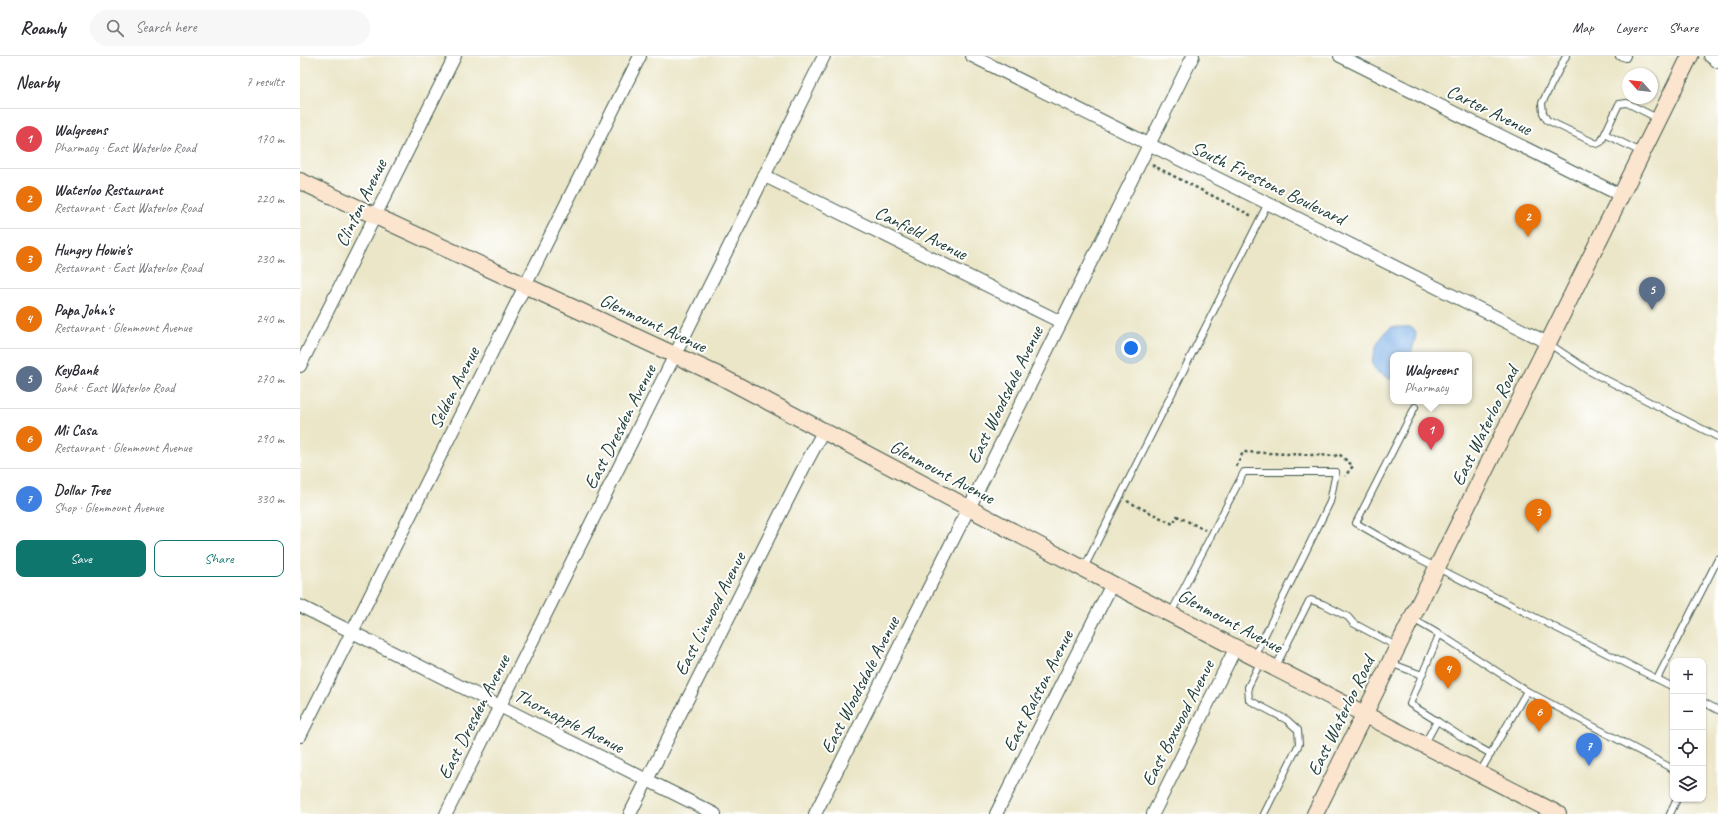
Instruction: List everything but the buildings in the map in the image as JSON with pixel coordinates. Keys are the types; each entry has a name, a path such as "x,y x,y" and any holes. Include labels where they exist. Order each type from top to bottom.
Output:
{"street":[{"name":"Clinton Avenue","path":"300,366 455,56"},
{"name":"Selden Avenue","path":"300,736 640,56"},
{"name":"East Dresden Avenue","path":"446,814 824,56"},
{"name":"South Firestone Boulevard","path":"972,56 1548,343"},
{"name":"East Woodsdale Avenue","path":"815,814 969,508 1193,56"},
{"name":"Carter Avenue","path":"1340,56 1622,196"},
{"name":"East Waterloo Road","path":"1315,814 1690,56"},
{"path":"1710,56 1718,62"},
{"name":"Canfield Avenue","path":"765,176 1061,322"},
{"name":"Glenmount Avenue","path":"300,181 718,375 1112,584 1171,613 1558,814"},
{"name":"East Linwood Avenue","path":"630,814 823,432"},
{"name":"East Ralston Avenue","path":"996,814 1112,584"},
{"name":"Thornapple Avenue","path":"300,606 715,814"},
{"name":"East Boxwood Avenue","path":"1153,814 1236,647"}],"lane":[{"path":"1566,56 1542,103 1543,113 1547,120 1597,144 1601,142 1619,104 1622,102 1659,119"},
{"path":"1619,56 1626,58 1627,56"},
{"path":"1605,134 1642,153"},
{"path":"1084,568 1268,203"},
{"path":"1548,343 1591,372 1718,438"},
{"path":"1415,407 1356,523 1406,552 1670,686"},
{"path":"1171,613 1244,472 1336,472 1330,502 1263,662"},
{"path":"1657,679 1718,559"},
{"path":"1264,814 1299,744 1298,730 1287,720 1249,700 1248,687 1263,662 1309,601 1311,600 1324,604 1348,617 1353,623 1398,647"},
{"path":"1412,619 1527,691 1670,767"},
{"path":"1439,635 1410,704 1468,742 1491,754"},
{"path":"1390,663 1422,675"},
{"path":"1480,773 1527,691"},
{"path":"1706,704 1718,710"},
{"path":"1424,745 1437,721"},
{"path":"1670,814 1676,802"}],"path":[{"path":"1149,172 1152,164 1259,220"},
{"path":"1232,473 1243,452 1336,456 1339,454 1353,466 1345,477"},
{"path":"1119,498 1173,524 1177,516 1212,534"},
{"path":"1200,537 1208,523"}],"water":[{"path":"1391,327 1410,327 1415,330 1416,335 1412,352 1390,352 1390,379 1376,371 1372,364 1378,343"}],"place":[{"name":"Waterloo Restaurant","path":"1528,237"},
{"name":"KeyBank","path":"1652,310"},
{"name":"Walgreens","path":"1431,450"},
{"name":"Hungry Howie's","path":"1538,532"},
{"name":"Papa John's","path":"1448,689"},
{"name":"Mi Casa","path":"1539,732"},
{"name":"Dollar Tree","path":"1589,766"}]}
